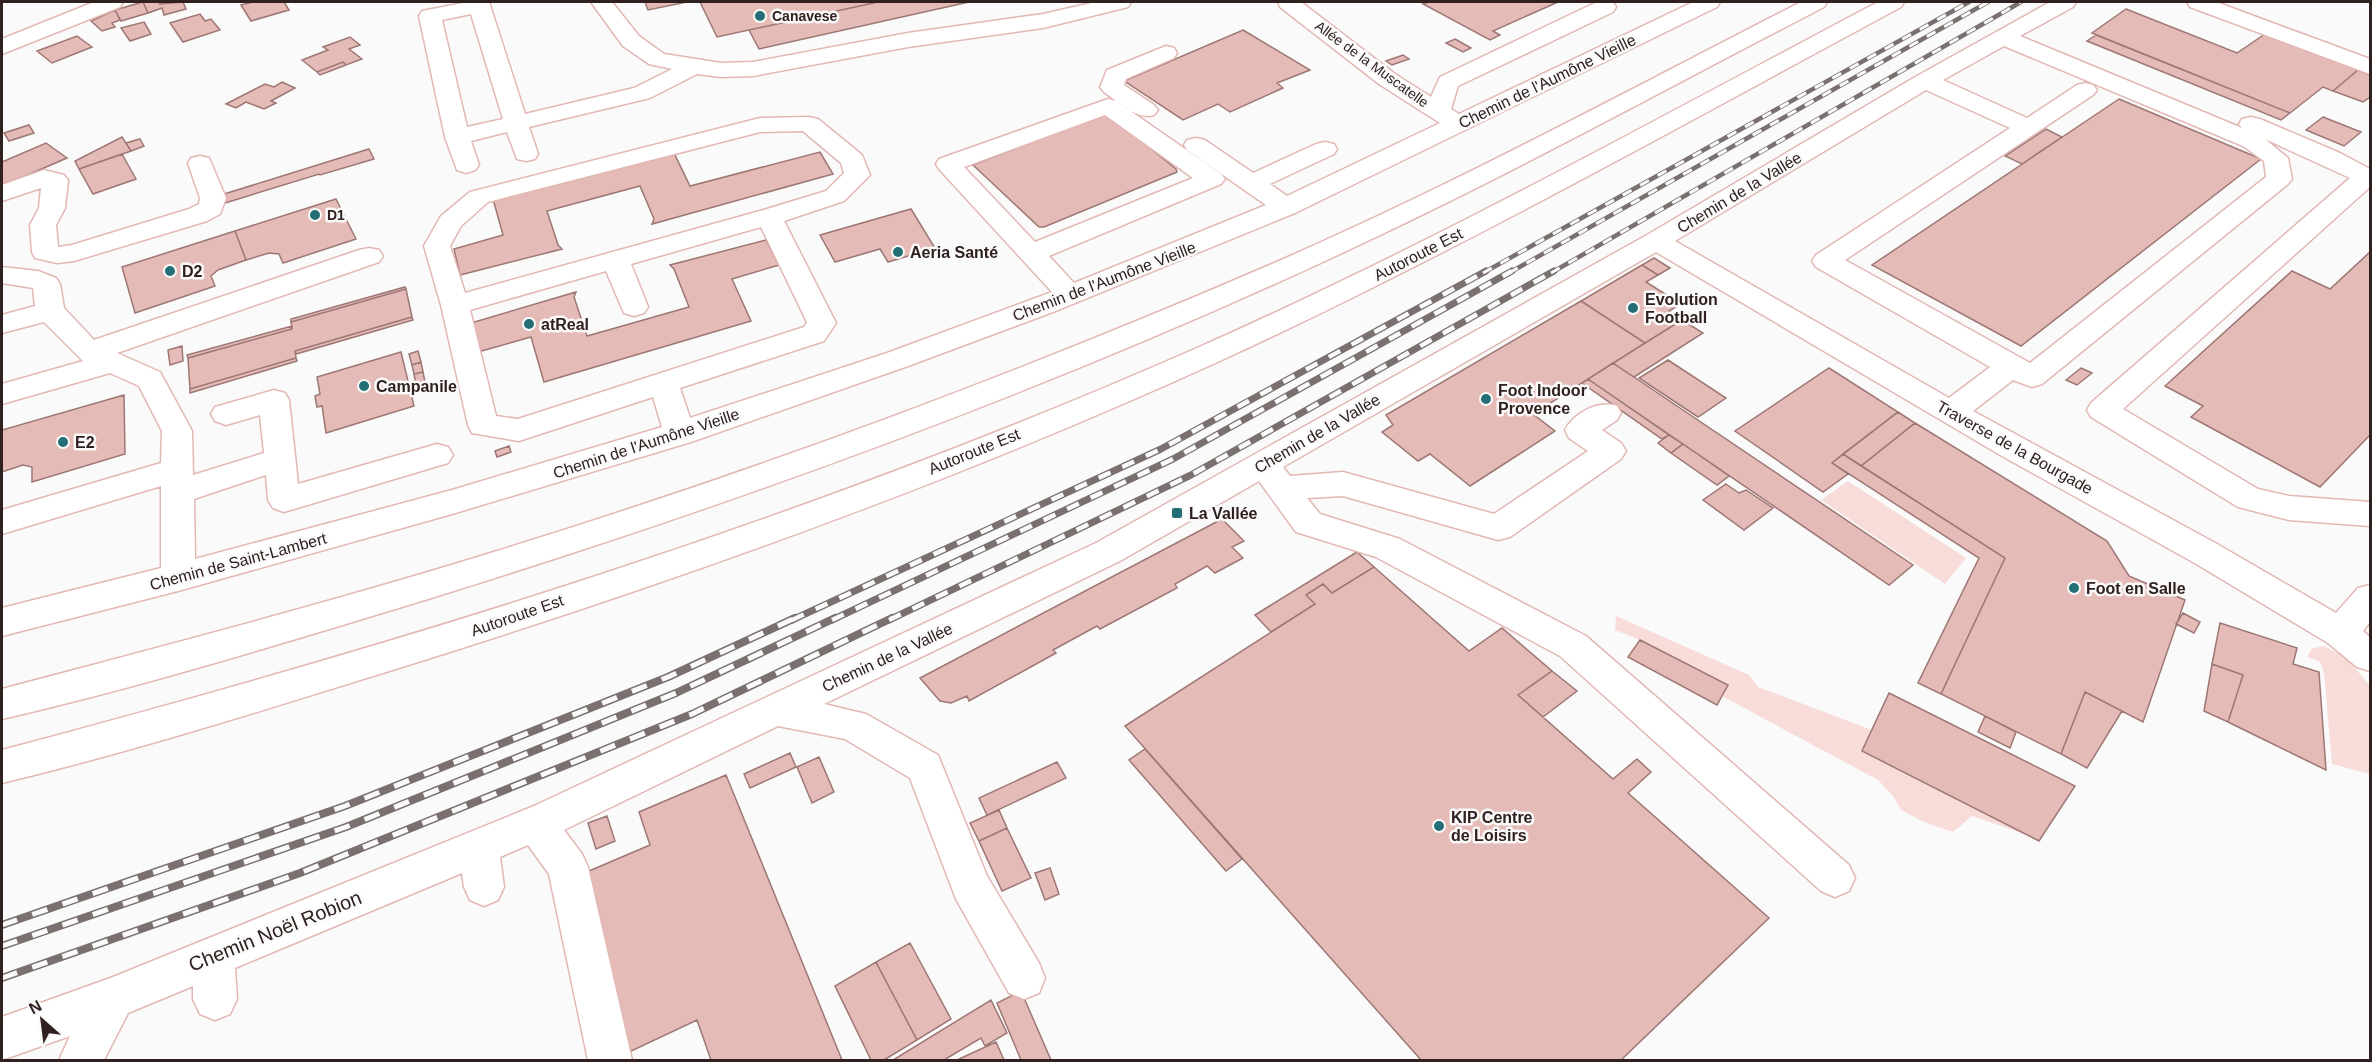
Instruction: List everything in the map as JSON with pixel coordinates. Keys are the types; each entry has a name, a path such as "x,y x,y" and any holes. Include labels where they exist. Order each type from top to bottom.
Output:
{"main road":[{"path":"2,47 112,2"},
{"path":"601,2 631,40 657,59 694,68 753,69 896,42 1043,21 1120,2"},
{"name":"Allée de la Muscatelle","path":"1288,2 1387,79 1448,118"},
{"name":"Chemin de l'Aumône Vieille","path":"473,497 680,434 1070,295 1286,207 1448,118 1709,2"},
{"path":"2,704 123,673 446,581 744,484 944,411 1151,327 1304,260 1486,172 1816,2"},
{"name":"Autoroute Est","path":"2,768 113,738 460,634 760,533 975,452 1205,356 1347,289 1522,201 1893,2"},
{"name":"Chemin de la Vallée","path":"541,821 1272,476 1656,241 1925,81 2065,2"},
{"path":"2198,2 2370,67"},
{"path":"466,165 457,137 430,16 479,4 526,154"},
{"path":"1448,118 1448,82 1605,7"},
{"path":"2012,31 2331,158 2368,178 2102,410 2249,499 2289,508 2370,514"},
{"path":"2012,31 2252,141 2276,158 2279,178 2032,377 1826,261 2085,90"},
{"path":"1166,53 1115,75 1112,87 1286,207"},
{"path":"457,137 642,93 694,68"},
{"path":"1925,81 2027,127"},
{"path":"1031,254 1212,179 1108,106 948,164 1031,254 1070,295"},
{"path":"455,305 769,217 835,196 857,175 853,160 809,124 760,125 479,197 450,222 437,246 455,305 483,425 519,430 814,334 822,323 769,217"},
{"path":"1252,183 1326,149"},
{"path":"2,193 44,178 55,180 51,208 43,225 45,252 57,255 74,253 198,215 212,208 213,198 200,163"},
{"name":"Traverse de la Bourgade","path":"1656,241 2013,448 2159,526 2340,633 2370,657"},
{"path":"2,394 369,256"},
{"path":"615,259 634,307"},
{"path":"3,275 38,280 46,284 50,311 101,357 150,379 177,430 178,578"},
{"path":"2,324 50,311"},
{"path":"1951,412 2011,366"},
{"path":"663,383 680,434"},
{"path":"226,414 274,400 284,500 437,455"},
{"path":"1272,476 1343,484 1498,528 1610,451 1580,430 1606,413"},
{"path":"2,522 280,459"},
{"path":"1272,476 1308,523 1388,548 1573,646 1835,878"},
{"name":"Chemin de Saint-Lambert","path":"2,622 178,578 473,497"},
{"path":"2340,633 2370,598"},
{"path":"775,710 853,725 925,767 970,886 1024,978"},
{"path":"541,821 568,867 610,1060"},
{"name":"Chemin Noël Robion","path":"2,1039 113,998 541,821"},
{"path":"478,847 484,888"},
{"path":"213,956 215,999"},
{"path":"81,1060 113,998"}],"shaded area":[{"path":"1848,481 1966,558 1945,584 1821,500"},
{"path":"1616,616 1749,675 1758,687 1872,730 1863,752 2027,835 1972,816 1953,832 1924,822 1901,810 1893,796 1878,780 1722,696 1727,685 1640,640 1615,630"},
{"path":"2324,646 2347,658 2370,686 2370,774 2332,764 2324,673 2320,662 2308,657 2311,649"}],"building":[{"path":"143,2 148,13 121,21 115,10"},
{"path":"143,2 159,2 160,4 183,2 186,9 164,15 162,8 148,13"},
{"path":"253,2 284,2 289,10 251,21 241,5"},
{"path":"645,2 687,2 648,10"},
{"name":"Canavese","path":"700,2 878,2 717,37"},
{"path":"878,2 969,2 759,49 749,30"},
{"path":"1429,2 1558,2 1493,31 1500,35 1490,40 1423,4"},
{"path":"2126,9 2237,53 2265,34 2359,69 2333,91 2323,87 2290,113 2092,33"},
{"path":"115,10 120,20 112,23 115,27 102,31 91,21"},
{"path":"200,14 205,21 211,19 220,30 183,42 170,23"},
{"path":"144,22 151,34 130,41 121,28"},
{"path":"1243,30 1310,70 1277,83 1283,88 1230,112 1218,104 1183,120 1124,81"},
{"path":"2096,35 2290,113 2281,120 2087,41"},
{"path":"77,36 92,47 52,63 37,51"},
{"path":"350,37 360,45 349,49 362,59 346,65 343,62 317,72 302,60 328,50 323,47"},
{"path":"1455,39 1471,48 1463,52 1446,43"},
{"path":"1403,55 1409,59 1392,65 1386,61"},
{"path":"343,62 346,65 320,75 317,72"},
{"path":"2358,70 2370,75 2370,97 2363,102 2333,91"},
{"path":"282,82 295,88 271,101 276,103 264,109 246,102 236,108 226,104 265,84 274,87"},
{"path":"2119,99 2261,159 2021,346 1872,265"},
{"path":"1107,113 1177,172 1044,227 1039,227 973,165"},
{"path":"2323,117 2361,132 2344,146 2306,130"},
{"path":"29,125 34,133 9,141 4,133"},
{"path":"2046,129 2062,137 2022,164 2005,156"},
{"path":"122,137 131,151 79,169 75,161"},
{"path":"140,139 144,146 131,151 126,143"},
{"path":"46,143 67,158 2,186 2,162"},
{"path":"369,149 374,159 225,203 221,195"},
{"path":"820,152 833,174 652,224 654,219 640,186 547,211 558,245 562,249 460,275 454,249 503,235 493,199 674,153 690,186"},
{"path":"122,154 136,179 93,194 79,169"},
{"name":"D1","path":"336,199 356,239 283,263 279,254 269,253 246,260 235,231"},
{"path":"911,209 935,248 888,262 880,249 835,262 820,235"},
{"name":"D2","path":"235,231 246,260 218,270 211,276 215,286 135,313 122,267"},
{"path":"766,240 779,265 732,279 751,321 544,382 531,337 478,352 471,323 576,292 574,297 587,336 689,307 674,269 670,265"},
{"path":"2370,252 2370,435 2320,487 2191,417 2203,406 2165,386 2292,271 2330,289"},
{"path":"1654,258 1670,268 1658,275 1642,265"},
{"name":"Evolution Football","path":"1642,265 1658,275 1646,282 1681,304 1669,311 1682,320 1645,343 1581,301"},
{"path":"405,287 406,289 291,322 291,319"},
{"path":"406,289 412,317 295,351 296,358 190,389 188,358 292,329 291,322"},
{"name":"Foot Indoor Provence","path":"1581,301 1645,343 1533,414 1555,431 1470,486 1430,454 1418,461 1382,432 1393,425 1386,415"},
{"path":"412,317 413,320 296,354 295,351"},
{"path":"1682,320 1703,333 1634,377 1613,363"},
{"path":"292,326 292,329 188,358 187,355"},
{"path":"182,346 183,361 170,365 168,350"},
{"path":"418,351 421,362 412,365 409,354"},
{"name":"Campanile","path":"401,352 414,406 326,433 322,406 317,407 315,396 320,394 317,377"},
{"path":"296,358 297,361 190,393 190,389"},
{"path":"1668,360 1726,398 1698,417 1639,378"},
{"path":"421,362 423,372 414,374 412,365"},
{"path":"1613,363 1913,565 1889,585 1588,379"},
{"path":"1829,368 1898,412 1832,463 1848,474 1823,492 1735,431"},
{"path":"2081,368 2092,373 2077,385 2066,380"},
{"path":"423,372 425,382 416,385 414,374"},
{"path":"1588,379 1669,435 1662,439 1582,383"},
{"name":"E2","path":"124,395 125,454 32,482 32,467 23,465 2,472 2,430"},
{"path":"1898,412 1915,423 1861,466 1843,454"},
{"name":"Foot en Salle","path":"1915,423 2107,541 2129,576 2185,600 2143,722 2085,692 2061,754 1941,694 2005,558 1861,466"},
{"path":"1669,435 1683,444 1671,453 1658,443"},
{"path":"1683,444 1729,476 1717,485 1671,453"},
{"path":"509,446 511,452 497,457 495,451"},
{"path":"1843,454 2005,558 1941,694 1918,683 1979,558 1832,463"},
{"path":"1726,484 1739,493 1746,490 1773,508 1744,530 1703,500"},
{"path":"1222,519 1244,541 1232,547 1243,558 1215,573 1207,566 1175,584 1177,588 1100,629 1097,626 1053,650 1056,653 969,701 967,696 951,703 940,701 920,678"},
{"path":"1357,552 1374,567 1332,593 1323,584 1306,595 1315,604 1271,632 1255,615"},
{"name":"KIP Centre de Loisirs","path":"1374,567 1469,651 1502,628 1552,671 1518,695 1613,779 1637,759 1651,772 1628,793 1769,918 1621,1060 1421,1060 1125,726 1315,604 1306,595 1323,584 1332,593"},
{"path":"2183,613 2200,622 2194,633 2176,624"},
{"path":"2220,623 2297,648 2293,664 2319,672 2326,770 2228,722 2243,675 2212,664"},
{"path":"1640,640 1728,685 1717,705 1628,657"},
{"path":"2212,664 2243,675 2228,722 2204,711"},
{"path":"1552,671 1577,691 1543,717 1518,695"},
{"path":"2085,692 2122,711 2087,768 2061,754"},
{"path":"1889,693 2075,786 2039,841 1862,751"},
{"path":"1985,716 2016,732 2010,748 1978,732"},
{"path":"1145,749 1242,859 1226,871 1129,760"},
{"path":"790,753 796,767 750,788 744,774"},
{"path":"819,757 834,792 812,803 797,767"},
{"path":"1057,762 1066,778 987,815 979,798"},
{"path":"726,775 842,1060 711,1060 697,1020 627,1053 582,874 650,845 639,812"},
{"path":"999,810 1007,828 979,841 970,823"},
{"path":"607,816 615,841 596,849 588,823"},
{"path":"1007,828 1031,878 1002,891 979,841"},
{"path":"1050,868 1059,894 1045,900 1035,873"},
{"path":"910,943 951,1019 917,1040 876,962"},
{"path":"876,962 917,1040 884,1060 871,1060 835,986"},
{"path":"1021,991 1051,1060 1021,1060 997,1003"},
{"path":"991,1000 1007,1033 985,1046 981,1038 944,1060 893,1060"},
{"path":"996,1042 1004,1060 957,1060"}],"railway":[{"path":"1483,273 1969,2"},
{"path":"1509,273 1988,2"},
{"path":"1551,273 2021,2"},
{"path":"792,620 1161,449 1486,271"},
{"path":"832,620 1173,459 1512,271"},
{"path":"889,620 1191,475 1554,271"},
{"path":"2,925 345,806 668,677 795,618"},
{"path":"2,946 346,827 676,693 835,618"},
{"path":"2,978 300,873 692,714 892,618"}],"place":[{"name":"Canavese","path":"760,16"},
{"name":"D1","path":"315,215"},
{"name":"Aeria Santé","path":"898,252"},
{"name":"D2","path":"170,271"},
{"name":"Evolution Football","path":"1633,308"},
{"name":"atReal","path":"529,324"},
{"name":"Campanile","path":"364,386"},
{"name":"Foot Indoor Provence","path":"1486,399"},
{"name":"E2","path":"63,442"},
{"name":"La Vallée","path":"1177,513"},
{"name":"Foot en Salle","path":"2074,588"},
{"name":"KIP Centre de Loisirs","path":"1439,826"}]}
